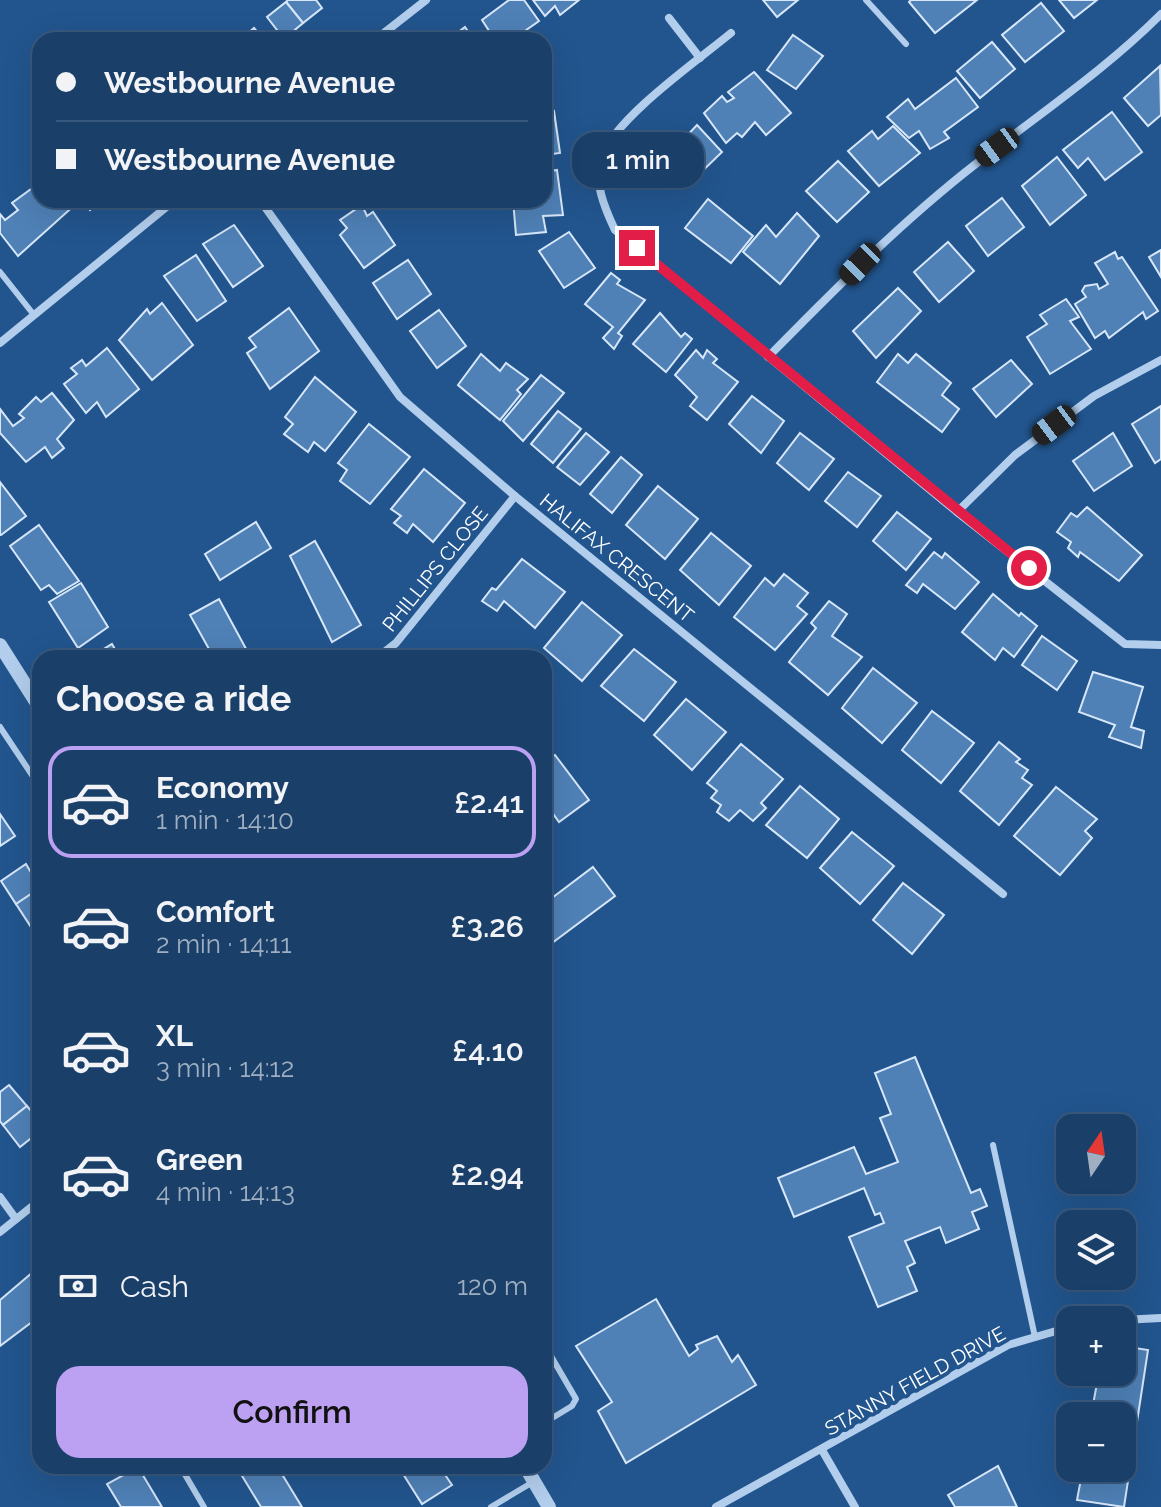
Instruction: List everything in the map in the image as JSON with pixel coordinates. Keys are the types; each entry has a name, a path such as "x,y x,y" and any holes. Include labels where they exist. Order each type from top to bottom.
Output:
{"street":[{"path":"385,32 426,0"},
{"path":"768,357 860,264 975,163 1063,99 1161,14"},
{"path":"669,18 700,58"},
{"path":"731,33 635,111 601,158 601,199 615,230 957,512 1125,644 1161,645"},
{"path":"0,343 165,208"},
{"name":"HALIFAX CRESCENT","path":"266,208 400,397 515,496 1003,894"},
{"path":"957,512 1015,455 1094,396 1161,360"},
{"name":"PHILLIPS CLOSE","path":"387,650 515,496"},
{"path":"0,645 32,695"},
{"path":"0,1197 16,1219"},
{"path":"0,1232 32,1206"},
{"path":"1136,1319 1161,1318"},
{"name":"STANNY FIELD DRIVE","path":"716,1507 1008,1345 1056,1331"},
{"path":"822,1450 855,1507"},
{"path":"530,1474 549,1507"}],"lane":[{"path":"866,0 906,44"},
{"path":"0,272 34,315"},
{"path":"0,727 32,775"},
{"path":"993,1145 1035,1337"},
{"path":"552,1358 576,1399 572,1406 552,1418"},
{"path":"185,1474 204,1507"},
{"path":"491,1507 534,1481"}],"building":[{"path":"316,0 322,8 303,23 286,2"},
{"path":"509,0 524,0 539,21 523,32 490,32 482,20"},
{"path":"533,0 579,0 560,15 555,6 545,16"},
{"path":"763,0 798,0 777,17"},
{"path":"977,0 935,33 909,2"},
{"path":"1059,0 1097,0 1074,18"},
{"path":"286,2 303,23 292,32 279,32 267,17"},
{"path":"1041,3 1064,31 1025,62 1002,35"},
{"path":"793,35 823,56 796,89 767,70"},
{"path":"992,42 1015,69 980,98 957,71"},
{"path":"1160,66 1161,115 1148,126 1124,98"},
{"path":"754,72 791,113 766,135 755,122 742,137 737,133 726,143 704,113 722,96 727,102 734,98 728,92"},
{"path":"956,78 978,107 944,132 949,138 930,149 919,131 909,138 887,117 908,99 915,109"},
{"path":"552,111 560,153 552,154"},
{"path":"1112,112 1142,152 1105,180 1088,158 1078,168 1063,150"},
{"path":"697,125 722,152 691,182 667,157"},
{"path":"893,126 920,153 879,186 848,151 872,131 878,139"},
{"path":"1057,157 1086,195 1050,225 1022,186"},
{"path":"838,161 869,192 837,222 806,191"},
{"path":"557,170 563,215 543,216 546,232 516,235 514,208 552,208 552,171"},
{"path":"32,188 32,208 71,208 18,256 0,233 0,214 5,220 18,210 12,203"},
{"path":"1002,198 1024,227 988,256 966,226"},
{"path":"708,199 753,236 731,263 685,228"},
{"path":"358,208 363,208 367,216 373,212 395,245 364,268 340,235 347,228 340,220"},
{"path":"797,213 819,236 780,284 743,252 766,225 776,237"},
{"path":"234,225 263,266 233,287 203,244"},
{"path":"569,232 595,268 564,288 539,251"},
{"path":"948,242 974,271 939,302 914,272"},
{"path":"1161,250 1161,277 1149,257"},
{"path":"1115,252 1118,259 1122,257 1158,311 1146,319 1143,312 1109,338 1105,331 1095,338 1075,304 1086,297 1082,291 1085,286 1097,284 1099,289 1108,284 1095,263"},
{"path":"196,255 226,301 197,321 164,276"},
{"path":"408,260 431,294 397,319 373,283"},
{"path":"611,273 620,280 617,284 645,300 618,333 622,336 614,349 603,338 613,327 585,304"},
{"path":"898,288 921,311 876,358 853,331"},
{"path":"1066,299 1079,317 1070,321 1091,349 1050,374 1027,337 1047,324 1040,315"},
{"path":"162,303 193,345 152,380 119,340 147,309 150,314"},
{"path":"289,308 319,351 270,389 247,353 256,347 249,338"},
{"path":"439,310 466,346 437,368 410,331"},
{"path":"660,313 681,337 685,333 692,339 666,372 633,344"},
{"path":"107,348 139,389 106,417 97,402 86,413 64,384 77,374 71,368 82,360 86,366"},
{"path":"696,350 703,358 707,350 717,359 713,363 738,382 707,420 690,406 697,397 675,375"},
{"path":"481,354 500,371 506,363 528,379 517,390 521,394 500,420 458,385"},
{"path":"898,354 908,363 916,354 951,383 942,395 959,409 942,432 877,382"},
{"path":"1011,360 1032,384 996,417 973,389"},
{"path":"541,375 564,393 523,441 503,421"},
{"path":"315,377 356,412 325,451 314,442 308,452 284,434 293,424 285,417"},
{"path":"52,393 74,420 57,439 64,448 52,458 45,447 26,462 0,433 0,409 13,426 24,418 19,414 36,397 41,402"},
{"path":"752,396 784,421 761,453 729,424"},
{"path":"1161,406 1161,459 1155,463 1132,424"},
{"path":"558,411 581,429 553,463 531,444"},
{"path":"369,424 410,457 370,504 340,481 347,470 338,463"},
{"path":"586,433 609,452 580,485 557,467"},
{"path":"800,433 834,459 809,490 777,463"},
{"path":"1113,433 1132,466 1094,491 1073,461"},
{"path":"621,457 642,475 612,513 590,494"},
{"path":"424,469 465,503 433,542 413,524 407,533 394,523 401,516 391,509"},
{"path":"848,472 881,496 857,527 825,501"},
{"path":"0,482 26,516 1,535 0,535"},
{"path":"658,486 698,519 665,559 626,525"},
{"path":"1087,507 1142,555 1119,581 1080,552 1078,557 1068,548 1071,542 1057,532 1071,513 1077,517"},
{"path":"897,512 931,539 906,570 873,541"},
{"path":"256,522 271,548 220,580 205,554"},
{"path":"39,525 79,581 57,594 49,585 41,590 10,546"},
{"path":"711,533 751,566 719,605 680,570"},
{"path":"315,541 361,625 332,642 290,556"},
{"path":"934,552 942,558 945,553 979,582 955,609 923,584 917,593 906,585"},
{"path":"522,559 565,592 535,628 504,601 497,611 482,601 492,588 496,590"},
{"path":"784,574 808,593 797,606 807,614 775,650 734,617 765,578 774,586"},
{"path":"81,583 108,627 78,648 49,602"},
{"path":"993,594 1019,616 1021,613 1037,626 1014,657 1003,648 995,660 962,632"},
{"path":"219,599 247,650 210,650 190,615"},
{"path":"829,601 847,614 832,636 862,657 828,695 789,662 816,628 811,623"},
{"path":"582,602 622,635 582,681 552,655 552,650 544,648"},
{"path":"1042,636 1077,661 1057,690 1022,665"},
{"path":"634,649 676,682 644,721 601,686"},
{"path":"873,668 917,703 882,743 842,708"},
{"path":"1093,672 1143,687 1131,727 1144,731 1141,748 1109,737 1115,725 1079,712"},
{"path":"686,699 726,732 692,770 654,735"},
{"path":"932,711 974,743 941,783 902,750"},
{"path":"999,742 1020,759 1016,762 1028,770 1022,778 1032,785 999,825 960,791"},
{"path":"741,744 783,779 761,803 766,808 753,821 740,810 729,821 717,812 721,805 711,798 717,791 707,783"},
{"path":"555,755 589,800 559,822 552,812 552,757"},
{"path":"800,786 839,819 807,858 766,825"},
{"path":"1056,787 1097,819 1085,831 1092,838 1060,875 1014,836"},
{"path":"0,814 15,836 0,846"},
{"path":"852,832 894,866 860,904 820,868"},
{"path":"26,864 32,874 32,893 16,904 1,881"},
{"path":"593,867 615,896 552,943 552,898"},
{"path":"903,883 944,915 912,954 873,920"},
{"path":"32,893 32,926 31,927 16,904"},
{"path":"915,1057 971,1193 980,1189 987,1206 972,1212 979,1229 946,1243 940,1227 905,1241 915,1263 907,1267 917,1291 878,1307 849,1237 884,1223 880,1213 875,1215 864,1188 794,1217 778,1178 854,1147 866,1174 898,1162 880,1118 891,1114 875,1073"},
{"path":"9,1085 27,1106 3,1125 0,1121 0,1092"},
{"path":"27,1106 32,1112 32,1137 20,1147 3,1125"},
{"path":"32,1273 32,1322 0,1346 0,1300"},
{"path":"656,1299 689,1356 698,1349 696,1345 717,1336 732,1362 738,1355 756,1385 626,1463 598,1411 612,1402 576,1346"},
{"path":"1136,1348 1148,1350 1136,1428 1136,1402 1094,1402 1096,1386 1136,1386"},
{"path":"998,1466 1017,1507 955,1507 948,1495"},
{"path":"125,1474 142,1474 162,1507 121,1507 107,1484"},
{"path":"241,1474 282,1474 302,1507 261,1507"},
{"path":"403,1474 444,1474 452,1485 422,1504"},
{"path":"1080,1482 1128,1482 1124,1507 1077,1500"}],"route":[{"path":"637,248 1029,568"}]}
